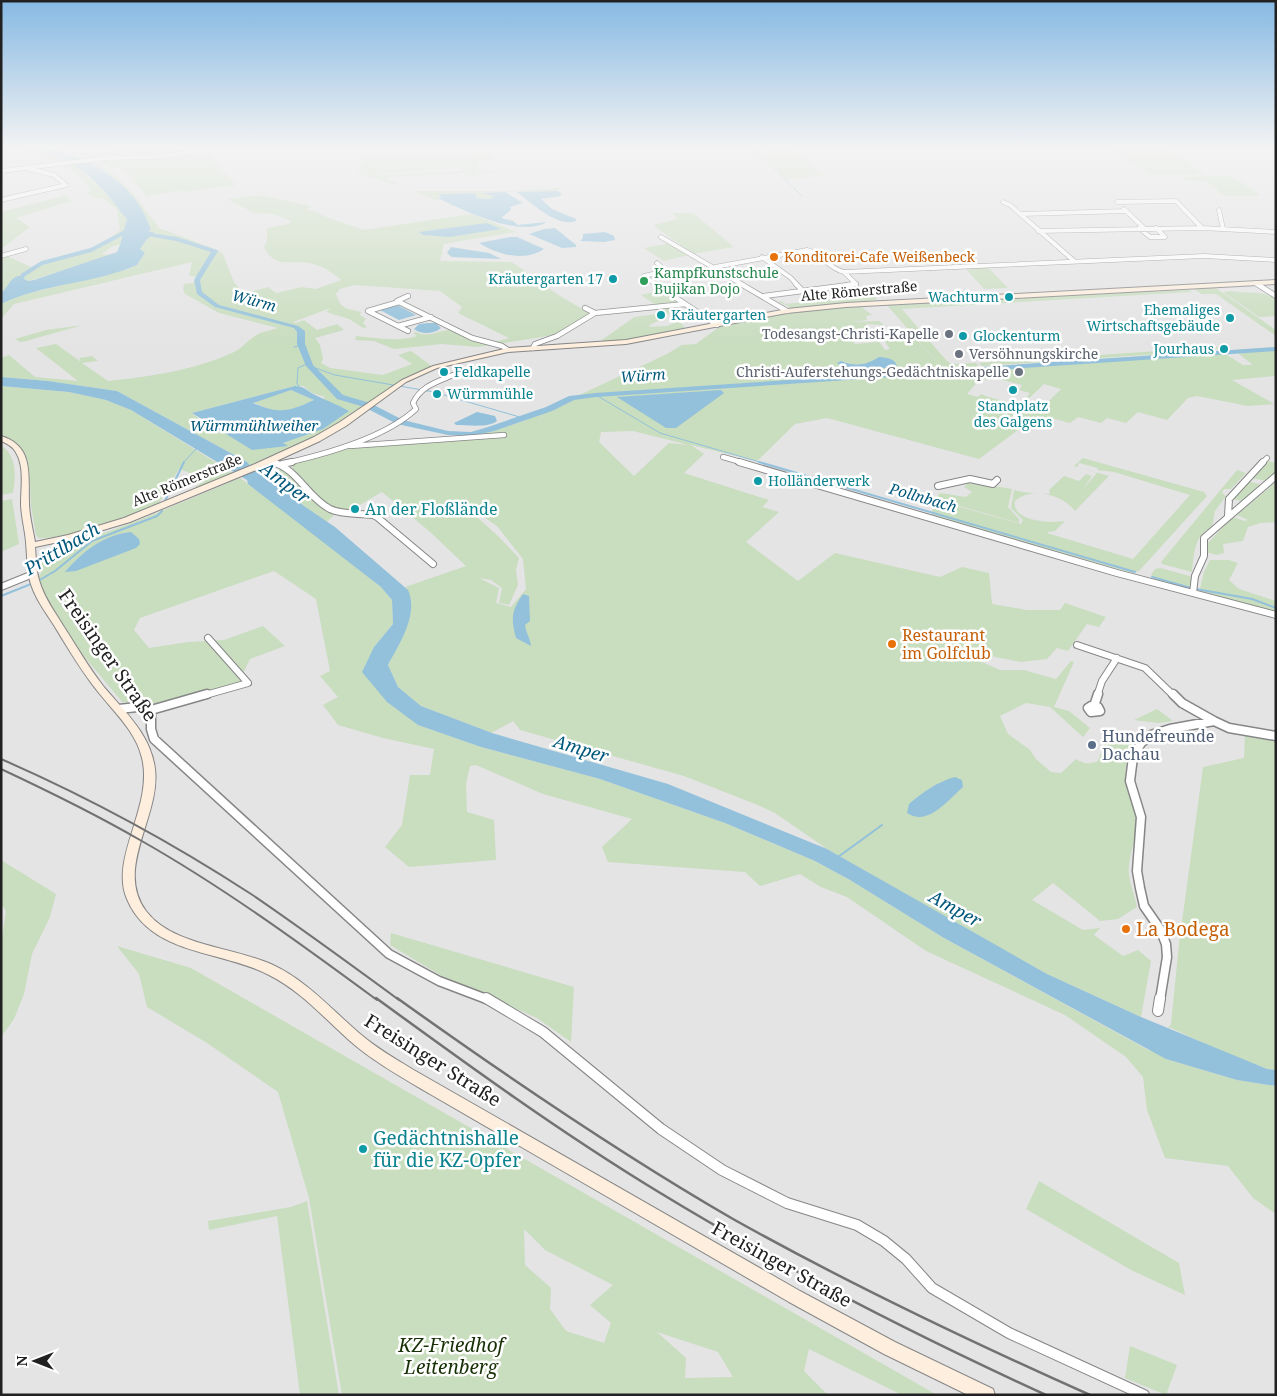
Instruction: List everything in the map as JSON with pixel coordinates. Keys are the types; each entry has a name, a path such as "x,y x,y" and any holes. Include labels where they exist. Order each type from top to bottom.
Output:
{"main road":[{"name":"Alte Römerstraße","path":"31,545 70,537 127,520 258,466 317,439 398,386 435,368 508,350 626,342 787,311 894,301 1276,282"},
{"name":"Freisinger Straße","path":"1,438 14,446 23,461 34,579 43,602 100,689 138,732 150,768 149,799 130,862 128,877 135,904 151,924 170,937 200,948 245,959 285,977 305,992 352,1036 415,1078 805,1304 987,1395"}],"street":[{"path":"1021,214 1051,213"},
{"path":"1129,213 1150,238 1165,238 1156,228"},
{"path":"1187,213 1202,228"},
{"path":"1220,213 1223,229"},
{"path":"1021,214 1074,261"},
{"path":"1038,231 1202,228 1276,232"},
{"path":"661,237 787,311"},
{"path":"1,256 26,249"},
{"path":"715,267 810,250 833,269 844,272 1218,256 1276,260"},
{"path":"762,258 790,278 802,290"},
{"path":"657,264 666,271 644,276 717,325"},
{"path":"764,296 856,284 844,272"},
{"path":"1256,283 1276,296"},
{"path":"408,296 397,301 399,302 368,311 408,331"},
{"name":"Alte Römerstraße","path":"399,302 472,338 502,346 508,350"},
{"path":"533,348 535,344 557,336 596,313 685,304"},
{"path":"585,308 596,313"},
{"path":"398,326 431,317"},
{"path":"269,461 282,464 296,462 346,446 396,423 416,409 412,403 420,391 453,374"},
{"path":"346,446 504,434"},
{"path":"723,457 1276,615"},
{"path":"1228,516 1229,500 1267,458"},
{"path":"282,464 324,506 342,514 374,515 433,564"},
{"path":"1193,590 1195,576 1204,556 1204,538 1276,476"},
{"path":"938,486 970,480 993,484 997,480"},
{"path":"1,587 34,579"},
{"path":"119,709 137,707 151,710 248,684 208,638"},
{"path":"1077,644 1145,668 1182,703 1214,722 1229,728 1276,736"},
{"path":"1093,710 1102,681 1117,658"},
{"path":"151,710 151,729 154,739 389,954 439,981 490,1000 543,1032 661,1129 722,1170 787,1203 856,1225 884,1241 906,1259 932,1288 1010,1333 1144,1395"},
{"path":"1158,1011 1167,957 1166,944 1160,929 1144,906 1140,888 1137,871 1141,817 1130,781 1132,757 1141,743 1151,735 1170,729 1214,722"}],"green space":[{"path":"1,213 32,213 16,218 30,227 1,249"},
{"path":"118,213 122,213 127,219 120,245 113,246 102,254 113,255 28,281 24,279 25,275 11,280 7,288 1,293 1,253 33,268 90,249 111,238 120,230"},
{"path":"144,213 148,213 159,228 223,254 234,282 246,297 253,295 251,292 268,287 276,293 302,287 316,289 341,280 318,265 302,262 283,262 273,258 264,247 267,241 267,228 289,224 291,221 274,214 257,213 319,213 364,230 471,214 516,232 444,244 440,261 512,262 560,296 591,314 554,335 478,347 442,344 394,349 374,341 355,340 356,336 402,339 417,336 413,333 416,332 431,334 455,330 493,342 509,338 458,313 462,307 440,291 354,285 340,289 336,294 340,303 346,308 361,312 360,315 366,319 363,323 367,327 363,328 349,319 326,312 331,308 293,322 296,323 304,320 317,330 337,324 344,330 315,338 320,345 323,359 321,363 330,368 383,375 412,364 398,355 411,351 433,367 400,382 321,434 251,466 247,462 117,391 48,381 1,377 1,358 9,355 35,377 78,381 36,348 56,344 81,362 79,358 92,356 98,361 82,363 108,381 155,375 218,359 236,351 260,333 278,328 219,313 185,294 184,284 197,282 199,277 189,276 192,262 14,304 1,319 1,304 18,296 128,269 137,265 145,253 140,249 154,233 148,231 151,229","holes":["487,223 500,229 432,236 420,233","295,386 303,386 312,393 325,397 299,437 283,443 287,446 225,432 202,421 192,413"]},
{"path":"672,213 693,213 734,247 693,254 653,225 678,219"},
{"path":"671,243 689,255 664,261 644,248"},
{"path":"988,267 1008,288 984,289 965,268"},
{"path":"865,285 869,286 877,300 792,308 778,302 782,301 785,304 872,295"},
{"path":"1216,288 1276,330 1276,336 1216,294 1201,294 1194,289"},
{"path":"662,290 679,303 656,305 641,295"},
{"path":"1189,290 1192,292 902,309 924,335 914,336 885,303"},
{"path":"1223,292 1260,293 1271,296 1276,299 1276,316 1259,317"},
{"path":"859,305 872,315 866,316 867,320 851,322 879,321 884,325 866,324 867,328 874,335 850,337 855,344 879,342 885,350 890,349 884,340 917,340 943,369 915,337 925,336 947,361 952,364 976,363 979,366 975,367 985,374 987,379 979,380 967,394 978,397 981,394 1012,402 1026,398 1030,393 1019,390 1022,385 991,377 985,367 1220,351 1243,365 1253,365 1234,350 1276,347 1276,376 1232,380 1274,404 1248,406 1197,396 1188,398 1167,420 1138,412 1126,423 1107,418 1101,423 1078,417 1070,423 1040,418 1030,421 979,459 827,418 795,424 757,461 691,445 704,454 684,473 769,500 762,507 779,512 746,542 798,581 835,553 940,577 962,567 989,573 992,604 1027,610 1060,610 1065,603 1106,617 1099,627 1087,624 1068,651 1057,648 1047,659 1021,662 950,648 1000,670 1024,670 1056,679 1071,661 1074,662 1054,707 1069,711 1090,728 1083,737 1050,707 1026,703 1000,716 1008,734 1030,750 1036,759 1051,772 1061,773 1076,759 1087,763 1098,761 1105,742 1109,740 1120,740 1135,744 1126,767 1126,777 1134,803 1137,824 1129,871 1137,907 1118,919 1100,921 1053,883 1032,900 1083,930 1100,928 1094,935 1123,956 1138,950 1151,961 1141,1017 1047,974 960,926 827,849 775,813 760,806 684,776 520,730 513,721 491,733 421,706 398,687 388,665 410,617 408,590 405,587 466,566 429,531 382,492 346,513 339,512 316,496 290,465 341,449 456,439 489,432 524,421 667,354 682,345 696,344 719,327 790,313","holes":["880,357 897,366 890,368 844,368 842,361 856,364","1044,384 1061,389 1038,412 1020,407","633,431 689,445 669,443 634,476 599,442 601,432","457,499 497,526 523,559 526,589 511,607 496,603 499,588 479,578 491,580 502,588 499,603 509,605 518,585 516,570 519,558"]},
{"path":"676,306 662,319 649,327 667,326 679,321 686,329 635,339 598,343 634,317 665,313 665,307"},
{"path":"83,325 26,341 20,342 15,339 46,330"},
{"path":"1218,347 1215,349 1217,350 982,366 979,363"},
{"path":"1,386 69,392 106,400 131,410 233,473 198,489 195,487 207,479 179,469 160,501 150,509 119,521 80,532 39,538 36,535 31,506 30,483 25,454 14,442 1,436"},
{"path":"291,390 314,400 296,408 275,412 253,402"},
{"path":"1,445 13,460 15,479 13,493 1,495"},
{"path":"1083,458 1204,492 1207,496 1139,571 1132,573 931,516 935,500 1021,524 1023,520 1011,508 1014,490 1038,493 1022,496 1015,501 1015,508 1019,513 1034,520 1065,521 1055,531 1047,533 1133,559 1190,495 1114,472 1097,470 1098,468 1079,463 1077,467 1074,466"},
{"path":"1268,461 1276,463 1275,472 1271,477 1266,481 1251,478 1259,468 1262,469"},
{"path":"1081,468 1109,476 1075,511 1070,505 1055,497 1039,493 1050,494 1049,490 1064,476 1079,481 1086,474 1092,476 1083,489 1097,473"},
{"path":"286,469 321,507 335,514 327,522 304,506 266,474"},
{"path":"1237,470 1246,473 1231,489 1224,489 1222,493 1226,496 1215,511 1212,527 1206,530 1198,540 1193,558 1192,572 1162,564 1161,562"},
{"path":"240,478 288,513 381,587 392,600 393,624 374,647 418,725 481,747 600,779 725,823 815,861 850,880 944,938 1150,1051 1171,1024 1179,944 1203,767 1244,758 1245,731 1276,736 1276,1070 1267,1069 1216,1049 1169,1027 1166,1059 1237,1080 1276,1086 1276,1214 1253,1198 1228,1166 1165,1158 1147,1110 1143,1077 1126,1057 1065,1015 926,951 847,897 821,887 800,874 760,886 745,872 608,862 602,847 632,819 543,794 476,765 470,766 466,784 467,812 494,820 496,860 409,867 385,847 402,825 410,775 430,775 434,749 383,738 338,725 323,705 338,697 320,676 330,671 316,599 274,571 140,618 134,630 149,648 188,642 224,640 263,626 285,646 250,659 242,676 250,680 234,690 176,705 122,702 74,643 52,611 38,577 41,573 40,554 52,547 107,532 147,517"},
{"path":"1247,481 1259,484 1260,487 1241,501 1232,499"},
{"path":"969,482 1012,489 1008,507 1019,519 1019,523 935,499 940,493 966,497 972,492 964,487"},
{"path":"1276,482 1276,522 1260,523 1248,527 1243,541 1223,544 1224,553 1217,555 1206,552 1208,543 1232,517 1245,521 1248,520 1237,515"},
{"path":"12,499 19,544 1,552 1,501"},
{"path":"1210,560 1229,560 1238,563 1229,580 1239,589 1276,601 1276,613 1199,593 1204,572"},
{"path":"1160,568 1190,576 1192,580 1188,590 1157,581 1151,575 1155,569"},
{"path":"1157,709 1173,721 1159,723 1134,720"},
{"path":"1,860 56,894 50,917 32,954 24,994 14,1019 1,1037 1,944 6,911 1,904"},
{"path":"391,933 574,987 571,1042 537,1018 442,976 390,945"},
{"name":"KZ-Friedhof Leitenberg","path":"117,946 191,968 937,1395 902,1395 809,1349 804,1371 828,1395 342,1395 309,1198 278,1092 207,1043 147,1007 139,974","holes":["524,1229 545,1250 613,1285 590,1305 611,1323 604,1343 566,1331 550,1309 551,1288 525,1265","657,1332 718,1352 733,1377 685,1378 686,1358"]},
{"path":"1039,1181 1179,1263 1185,1295 1131,1270 1026,1209"},
{"path":"307,1201 339,1395 300,1395 277,1216 209,1230 208,1221 291,1207"},
{"path":"1130,1346 1177,1365 1166,1395 1125,1378"}],"water":[{"path":"121,213 144,213 151,230 148,231 155,233 147,239 140,249 145,253 137,265 104,276 34,292 1,304 1,293 16,277 25,275 24,279 28,281 34,280 117,252 127,219"},
{"path":"471,213 507,213 501,218 513,221 518,225 547,222 536,226 522,227"},
{"path":"545,213 562,213 576,219 576,221 561,221"},
{"path":"487,223 501,229 449,237 423,235 419,232"},
{"path":"555,228 576,247 562,248 529,234"},
{"path":"605,232 614,236 615,240 604,242 580,241 583,238 583,234"},
{"path":"517,237 544,249 536,253 520,256 503,254 479,243"},
{"path":"451,247 489,253 501,259 452,257 447,253"},
{"path":"397,305 416,315 399,320 380,310"},
{"path":"436,323 441,328 435,332 428,333 414,329 419,324"},
{"path":"879,357 892,360 897,366 890,368 844,368 837,363 841,361 861,364"},
{"path":"1,377 48,381 117,391 247,462 253,468 266,474 304,506 335,527 408,590 411,600 409,619 402,639 388,665 398,687 421,706 492,733 668,784 827,849 1047,974 1141,1017 1267,1069 1276,1070 1276,1086 1237,1080 1166,1059 944,938 850,880 815,861 725,823 600,779 481,747 418,725 387,702 362,672 374,647 393,624 392,600 381,587 248,484 247,480 131,410 106,400 69,392 1,386"},
{"name":"Würmmühlweiher","path":"295,386 303,387 313,394 349,411 323,429 283,443 288,446 252,450 192,413","holes":["291,390 314,400 284,410 270,409 253,403"]},
{"path":"721,390 724,393 676,428 666,428 617,397"},
{"path":"477,412 495,416 497,421 489,425 478,426 456,425 454,423"},
{"path":"131,532 139,539 140,544 136,548 76,571 65,572 86,551 102,541"},
{"path":"523,594 529,596 530,621 525,625 531,646 516,638 513,626 514,610"},
{"path":"955,777 962,780 963,787 944,805 922,817 907,813 909,804 920,795 936,785"}],"waterway":[{"path":"23,275 42,263 91,250 129,230"},
{"name":"Würm","path":"138,233 177,239 215,251 197,280 199,293 217,306 296,327 301,331 301,344 310,366 340,397 367,405 400,422 448,433 471,434 491,429 549,409 572,398 596,395 1276,349"},
{"name":"Würm","path":"294,347 302,345"},
{"path":"299,386 297,384 298,368 309,363"},
{"path":"310,366 335,375 434,392"},
{"path":"444,395 523,418"},
{"name":"Pollnbach","path":"596,395 660,433 763,463"},
{"name":"Prittlbach","path":"183,463 197,448"},
{"name":"Prittlbach","path":"165,501 184,462"},
{"name":"Pollnbach","path":"759,462 1135,572"},
{"name":"Prittlbach","path":"38,581 55,571 92,541 157,516 162,511"},
{"name":"Pollnbach","path":"1152,577 1191,588"},
{"name":"Prittlbach","path":"1,596 31,584"},
{"name":"Pollnbach","path":"1196,589 1252,599 1276,608"},
{"path":"838,857 882,825"}],"railway":[{"path":"1,759 129,821 190,856 270,907 399,1000"},
{"path":"1,769 89,812 171,858 261,917 377,1000"},
{"path":"376,998 550,1122 621,1169 704,1219 849,1299 1046,1395"},
{"path":"397,998 562,1113 733,1219 910,1311 1090,1395"}],"place":[{"name":"Konditorei-Cafe Weißenbeck","path":"774,257"},
{"name":"Kräutergarten 17","path":"613,279"},
{"name":"Kampfkunstschule Bujikan Dojo","path":"644,281"},
{"name":"Wachturm","path":"1009,297"},
{"name":"Kräutergarten","path":"661,315"},
{"name":"Ehemaliges Wirtschaftsgebäude","path":"1230,318"},
{"name":"Todesangst-Christi-Kapelle","path":"949,334"},
{"name":"Glockenturm","path":"963,336"},
{"name":"Jourhaus","path":"1224,349"},
{"name":"Versöhnungskirche","path":"959,354"},
{"name":"Feldkapelle","path":"444,372"},
{"name":"Christi-Auferstehungs-Gedächtniskapelle","path":"1019,372"},
{"name":"Standplatz des Galgens","path":"1013,390"},
{"name":"Würmmühle","path":"437,394"},
{"name":"Holländerwerk","path":"758,481"},
{"name":"An der Floßlände","path":"355,509"},
{"name":"Restaurant im Golfclub","path":"892,644"},
{"name":"Hundefreunde Dachau","path":"1092,745"},
{"name":"La Bodega","path":"1126,929"},
{"name":"Gedächtnishalle für die KZ-Opfer","path":"363,1149"}],"water label":[{"name":"Amper","path":"285,483"},
{"name":"Amper","path":"581,749"},
{"name":"Amper","path":"955,909"}]}
